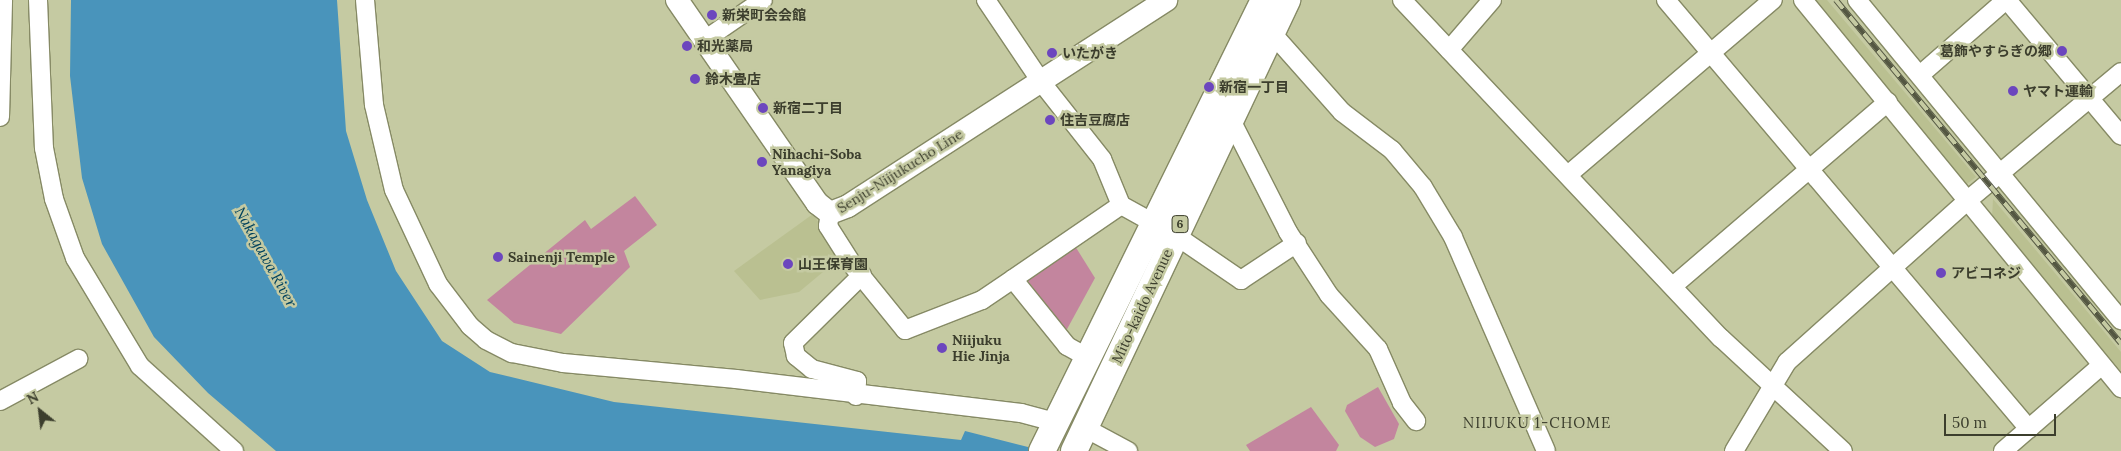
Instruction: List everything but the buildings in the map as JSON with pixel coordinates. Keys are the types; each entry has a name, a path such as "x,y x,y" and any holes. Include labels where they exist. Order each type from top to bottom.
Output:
{"highway":[{"name":"Mito-kaido Avenue","path":"1048,438 1087,357 1165,230 1230,118 1287,0"},
{"name":"Mito-kaido Avenue","path":"1078,443 1259,2"}],"main road":[{"name":"Senju-Niijukucho Line","path":"677,0 706,39 817,203 830,213 848,206 1042,83 1166,0"}],"street":[{"path":"0,117 3,0"},
{"path":"38,0 44,148 54,199 75,258 140,366 234,451"},
{"path":"365,0 374,105 394,190 438,284 470,326 486,340 512,353 563,363 736,379 856,396 1022,413 1048,438"},
{"path":"706,39 764,0"},
{"path":"986,0 1042,83 1102,159 1121,205 1165,230 1241,280 1297,243"},
{"path":"1402,0 1772,388 1843,451"},
{"path":"1449,50 1492,0"},
{"path":"1666,0 1894,266 2029,429"},
{"path":"1568,174 1773,0"},
{"path":"1803,0 2121,388"},
{"path":"1856,0 2121,320"},
{"path":"1920,75 2006,0 2121,136"},
{"path":"1271,32 1342,112 1392,150 1424,187 1453,237 1546,451"},
{"path":"1734,451 1787,362 2000,172 2121,72"},
{"path":"1673,286 1809,167 1888,102"},
{"path":"1230,118 1297,243 1329,295 1378,349 1402,402 1416,421"},
{"path":"830,213 828,226 904,330 982,300 1121,205"},
{"path":"856,396 858,381 812,368 796,356 793,343 862,275"},
{"path":"1013,279 1067,346 1087,357"},
{"path":"0,401 78,359"},
{"path":"2003,451 2102,365"},
{"path":"1078,443 1128,451"}],"shaded area":[{"path":"1811,0 1827,0 1976,177 1964,186"},
{"path":"635,196 657,225 624,251 630,267 561,334 514,323 487,300 585,220 591,229"},
{"path":"1993,199 2121,352 2121,371 1992,219"},
{"name":"山王保育園","path":"813,214 841,257 799,292 760,300 734,271"},
{"path":"1075,246 1095,278 1066,331 1028,281 1029,276"},
{"path":"1378,387 1399,424 1394,439 1375,447 1360,437 1345,411 1347,405"},
{"path":"1311,407 1339,445 1336,451 1250,451 1246,445"}],"water":[{"name":"Nakagawa River","path":"71,0 337,0 346,131 367,200 396,271 442,341 490,372 614,402 961,440 965,431 1044,451 276,451 208,393 154,337 102,244 82,178 70,76"}],"railway":[{"path":"1836,0 2121,343"}],"place":[{"name":"新栄町会会館","path":"712,15"},
{"name":"和光薬局","path":"687,46"},
{"name":"葛飾やすらぎの郷","path":"2062,51"},
{"name":"いたがき","path":"1052,53"},
{"name":"鈴木畳店","path":"695,79"},
{"name":"新宿一丁目","path":"1209,87"},
{"name":"ヤマト運輸","path":"2013,91"},
{"name":"新宿二丁目","path":"763,108"},
{"name":"住吉豆腐店","path":"1050,120"},
{"name":"Nihachi-Soba Yanagiya","path":"762,162"},
{"name":"Sainenji Temple","path":"498,257"},
{"name":"山王保育園","path":"788,264"},
{"name":"アビコネジ","path":"1941,273"},
{"name":"Niijuku Hie Jinja","path":"942,348"}],"district":[{"name":"NIIJUKU 1-CHOME","path":"1537,423"}]}
